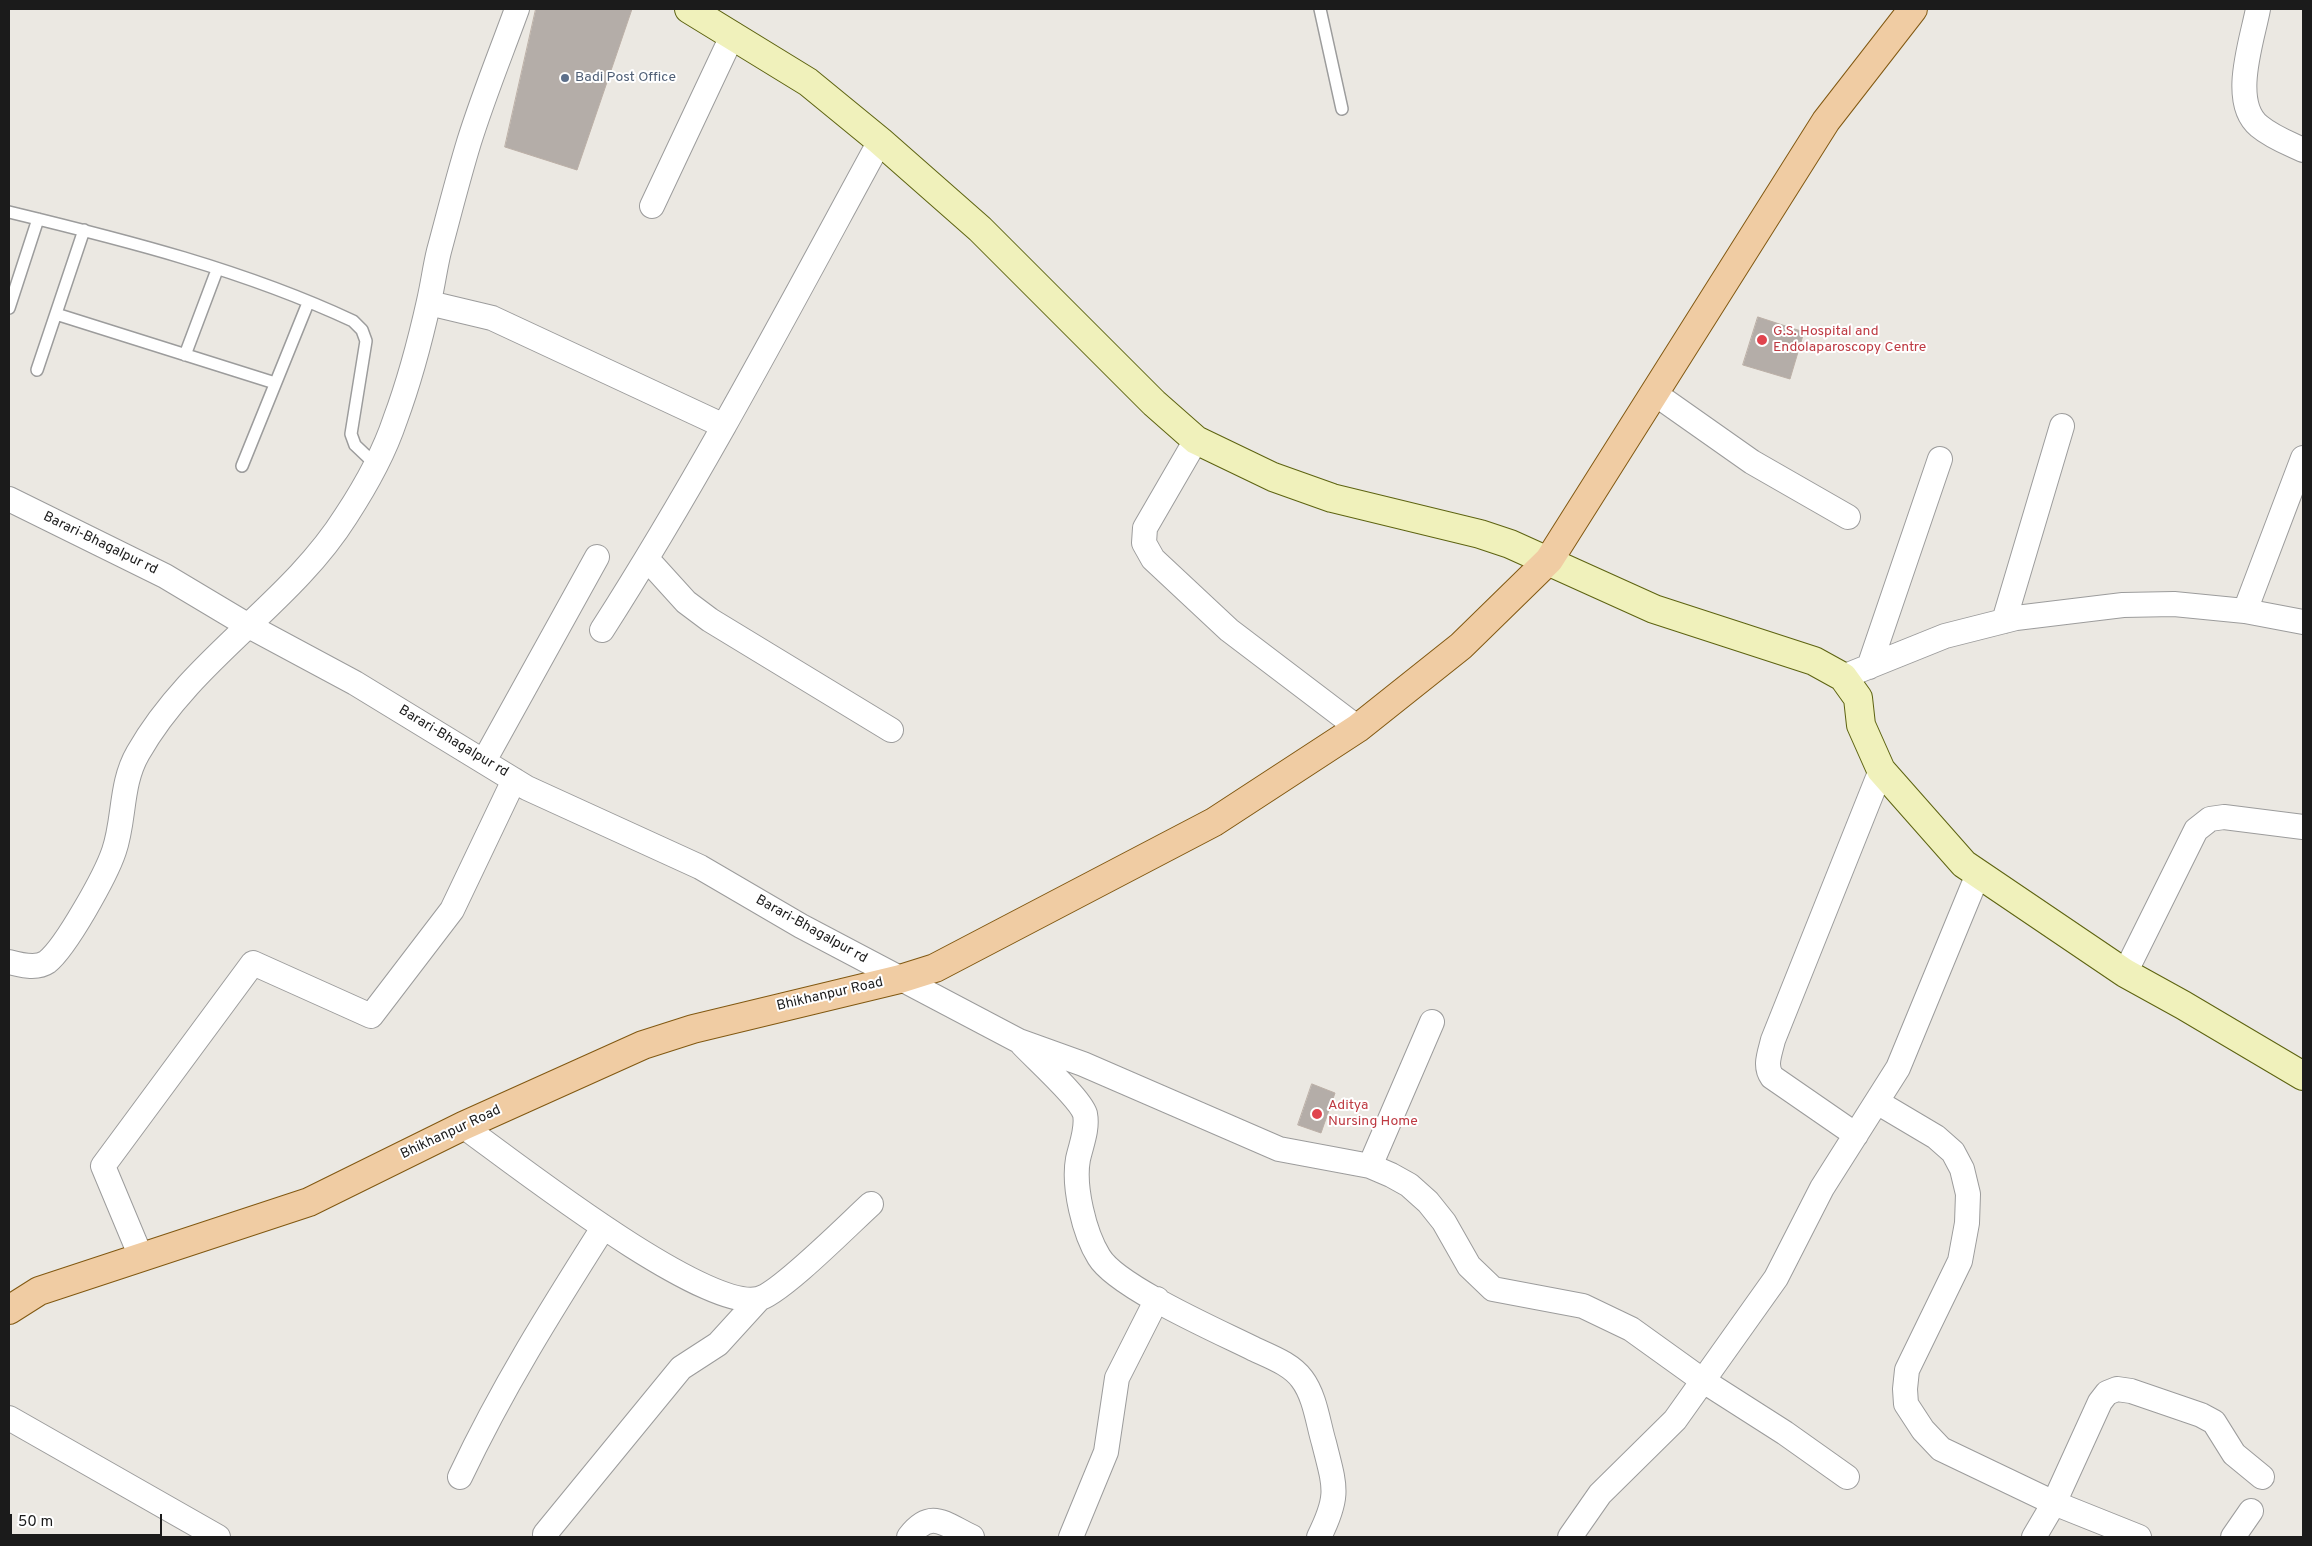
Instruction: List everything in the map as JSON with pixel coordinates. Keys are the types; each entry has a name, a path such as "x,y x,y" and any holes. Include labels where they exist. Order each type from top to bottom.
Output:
{"main road":[{"name":"Bhikhanpur Road","path":"9,1310 40,1291 309,1202 463,1126 643,1045 693,1028 900,979 936,968 1214,822 1358,728 1461,646 1549,560 1826,121 1913,9"}],"street":[{"path":"9,962 26,966 45,964 58,950 79,920 114,851 125,786 137,754 169,707 212,658 284,592 321,549 345,518 375,464 395,422 428,303 436,261 470,140 518,9"},
{"path":"689,9 808,82 880,141 980,228 1154,403 1196,440 1273,477 1332,498 1480,534 1549,560 1654,609 1814,661 1843,677 1858,698 1861,725 1881,770 1971,869 2125,973 2303,1076"},
{"path":"2258,9 2243,87 2246,108 2258,126 2303,150"},
{"path":"652,206 732,34"},
{"path":"602,630 647,559 724,426 880,141"},
{"path":"428,303 492,318 724,426"},
{"path":"1654,392 1752,462 1848,517"},
{"path":"2004,621 2062,426"},
{"path":"1196,440 1145,528 1144,543 1153,559 1229,630 1358,728"},
{"path":"2244,611 2303,458"},
{"path":"1869,666 1940,459"},
{"name":"Barari-Bhagalpur rd","path":"9,499 165,576 247,625 355,683 527,788 700,867 802,926 1019,1041"},
{"path":"484,761 597,557"},
{"path":"647,559 686,602 710,620 891,730"},
{"path":"1843,677 1945,636 2004,621 2123,605 2174,604 2244,611 2303,622"},
{"path":"1856,1135 1772,1077 1768,1071 1768,1064 1777,1031 1881,770"},
{"path":"142,1257 103,1166 253,963 371,1016 452,910 514,780"},
{"path":"2125,973 2196,830 2203,824 2210,819 2224,817 2303,827"},
{"path":"1570,1537 1600,1494 1676,1420 1702,1380 1776,1278 1822,1188 1898,1068 1971,869"},
{"path":"1370,1166 1432,1022"},
{"path":"1019,1041 1083,1064 1279,1149 1370,1166 1409,1185 1428,1202 1444,1222 1469,1266 1494,1289 1583,1306 1599,1312 1631,1329 1702,1380 1785,1433 1847,1477"},
{"path":"1019,1041 1074,1097 1084,1113 1085,1131 1078,1160 1077,1181 1081,1212 1099,1258 1123,1280 1287,1365 1302,1379 1312,1400 1334,1482 1334,1499 1319,1537"},
{"path":"1877,1102 1936,1137 1953,1152 1962,1169 1968,1194 1967,1223 1960,1261 1907,1370 1906,1404 1923,1430 1941,1449 2054,1503 2140,1537"},
{"path":"463,1126 603,1228 680,1274 726,1296 742,1300 759,1299"},
{"path":"546,1534 681,1368 718,1344 759,1299 786,1281 871,1204"},
{"path":"460,1477 489,1416 522,1357 603,1228"},
{"path":"1071,1537 1106,1452 1117,1378 1157,1299"},
{"path":"2034,1537 2054,1503 2100,1402 2107,1393 2117,1389 2140,1394 2201,1415 2214,1422 2234,1454 2262,1476"},
{"path":"9,1418 218,1537"},
{"path":"2232,1537 2251,1511"},
{"path":"909,1537 918,1525 931,1520 945,1524 972,1537"}],"lane":[{"path":"1320,9 1342,109"},
{"path":"9,212 153,249 218,270 353,321 362,330 366,341 351,434 355,445 375,464"},
{"path":"9,308 38,219"},
{"path":"37,370 84,230"},
{"path":"185,355 218,270"},
{"path":"242,466 308,303"},
{"path":"56,314 275,383"}],"building":[{"name":"Badi Post Office","path":"536,9 632,9 577,170 505,147"},
{"path":"1758,317 1804,332 1790,379 1743,365"},
{"path":"1312,1084 1335,1093 1321,1133 1298,1125"}],"place":[{"name":"Badi Post Office","path":"565,78"},
{"name":"G.S. Hospital and Endolaparoscopy Centre","path":"1762,340"},
{"name":"Aditya Nursing Home","path":"1317,1114"}]}
